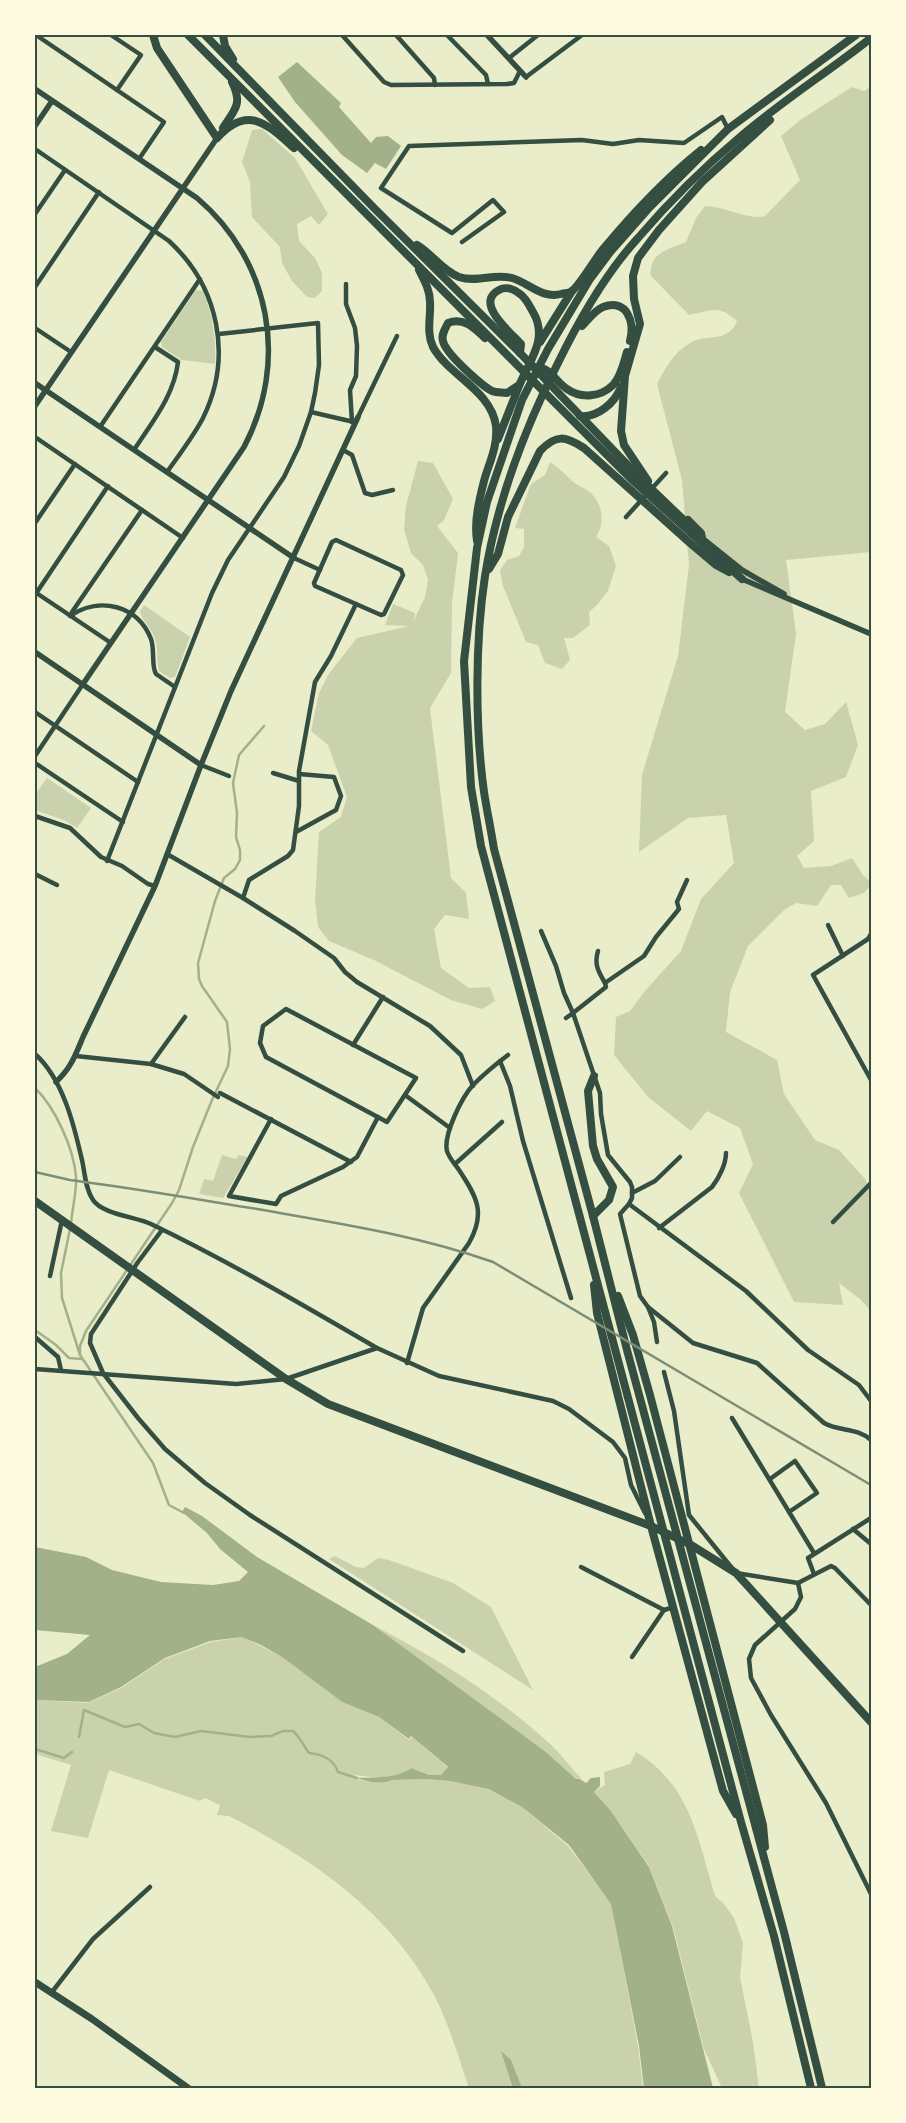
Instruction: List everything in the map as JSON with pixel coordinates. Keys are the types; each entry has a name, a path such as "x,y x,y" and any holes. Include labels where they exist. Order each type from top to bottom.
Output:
{"main road":[{"path":"153,35 157,48 217,138"},
{"path":"188,35 630,478 742,579"},
{"path":"205,35 534,367 545,368 582,416 642,481 702,538"},
{"path":"223,35 225,46 241,71"},
{"path":"477,548 475,524 484,481 520,384 539,344 596,257 623,225 678,168 856,35"},
{"path":"566,414 588,416 603,410 618,395 640,324 634,299 633,276 638,258 659,230 702,182 752,135 871,38"},
{"path":"822,2088 805,2013 494,849 484,791 478,678 485,576 502,504 520,446 539,401 570,338 604,283 636,240 669,204 740,137 841,62"},
{"path":"217,138 238,103 238,94 228,76"},
{"path":"217,138 226,128 236,122 257,120 268,125 320,167"},
{"path":"728,129 648,209 610,251 574,306 522,400 487,502 477,548 464,662 471,787 481,846 741,1822 774,1936 811,2088"},
{"path":"408,241 427,251 449,272 460,278 475,280 495,276 508,277 520,280 541,292 554,296 572,291"},
{"path":"413,261 426,283 431,300 429,329 433,346 442,359 486,403 496,425 496,446"},
{"path":"522,354 521,344 491,311 490,303 496,292 503,288 515,290 525,297 538,320 539,344"},
{"path":"559,387 586,396 599,394 614,384 633,332 632,320 627,311 619,307 612,305 601,308 570,338"},
{"path":"499,347 494,346 465,323 457,320 448,323 442,336 443,344 451,354 482,384 493,391 508,393 520,384"},
{"path":"625,376 621,431 624,445 646,479 701,533 702,538"},
{"path":"485,576 498,554 508,517 540,451 547,443 565,438 584,448 716,565 742,579"},
{"path":"593,1216 609,1200 612,1187 597,1159 593,1146 588,1091 594,1076"},
{"path":"35,1201 286,1379 328,1404 651,1526 691,1545 736,1573 871,1722"},
{"path":"594,1274 594,1297 602,1337 651,1526 723,1791 741,1822"},
{"path":"609,1276 633,1335 691,1545 763,1825 766,1866"},
{"path":"35,1982 188,2088"}],"street":[{"path":"36,35 164,122 139,159"},
{"path":"342,35 384,82 391,86 514,83 520,71"},
{"path":"396,35 434,78 435,85"},
{"path":"447,35 486,76 488,84"},
{"path":"486,35 526,78 582,35"},
{"path":"509,58 538,35"},
{"path":"114,36 141,55 117,90"},
{"path":"35,89 182,188 213,214 242,251 258,288 268,329 269,347 268,374 258,417 239,455 35,756"},
{"path":"35,126 52,101"},
{"path":"462,242 504,212 492,200 452,233 381,188 409,146 582,140 613,144 639,140 684,143 722,117 728,129"},
{"path":"35,406 217,138"},
{"path":"35,149 154,230 183,254 200,279 214,311 219,334 218,372 210,401 197,429 167,472"},
{"path":"35,214 65,170"},
{"path":"35,287 99,192"},
{"path":"100,427 200,279"},
{"path":"346,284 346,304 356,328 356,376 350,390 355,421"},
{"path":"108,860 212,593 228,560 288,468 300,446 311,412 319,365 318,323 219,334"},
{"path":"35,328 71,352"},
{"path":"56,1082 64,1075 76,1056 82,1037 155,886 231,691 294,558 355,421 397,336"},
{"path":"134,450 164,404 172,388 178,367 178,362 155,347"},
{"path":"35,383 294,558 320,570"},
{"path":"311,412 355,421"},
{"path":"35,437 183,538"},
{"path":"343,450 352,455 365,493 372,495 392,490"},
{"path":"35,523 75,464"},
{"path":"626,517 666,473"},
{"path":"108,486 35,593 111,643"},
{"path":"70,616 142,510"},
{"path":"702,538 742,570 817,612"},
{"path":"336,540 401,570 403,575 384,614 381,615 356,604 315,586 314,582 332,542 336,540"},
{"path":"742,579 871,634"},
{"path":"70,616 82,608 102,604 119,607 132,614 142,624 152,640 156,674 174,687"},
{"path":"244,898 249,880 291,854 299,806 299,774 315,682 331,656 356,604"},
{"path":"35,652 201,764 229,776"},
{"path":"35,712 138,782"},
{"path":"35,763 123,822"},
{"path":"273,773 299,781"},
{"path":"296,832 336,810 341,796 334,777 299,774"},
{"path":"35,816 70,828 108,860 122,866 148,884 155,886"},
{"path":"168,854 244,898 334,958 344,972 357,982 430,1026 460,1056 472,1086"},
{"path":"35,874 56,885"},
{"path":"605,983 644,956 656,937 679,909 677,902 687,880"},
{"path":"828,925 843,956"},
{"path":"541,931 573,1014 600,1093 601,1114 608,1155 630,1182 632,1193 629,1204 620,1214 640,1296 648,1307 654,1322 657,1342"},
{"path":"871,934 868,939 813,975 871,1080"},
{"path":"566,1018 606,987 597,970 595,961 598,950"},
{"path":"353,1045 382,997"},
{"path":"286,1009 353,1045 416,1078 387,1122 266,1058 260,1043 263,1026 286,1009"},
{"path":"151,1064 186,1018"},
{"path":"35,1054 56,1082 67,1109 83,1162 86,1182 93,1201 104,1209 151,1224 407,1363 456,1381 553,1401 576,1414 613,1442 625,1458 631,1485 651,1526"},
{"path":"407,1363 423,1308 469,1243 476,1226 479,1208 476,1200 472,1190 446,1148 450,1128 472,1086 508,1055"},
{"path":"76,1056 151,1064 184,1074 210,1092 271,1119 351,1162"},
{"path":"500,1061 510,1086 522,1141 572,1298"},
{"path":"405,1095 450,1128"},
{"path":"271,1119 229,1196 276,1204 281,1196 351,1162 357,1157 378,1117"},
{"path":"455,1164 502,1122"},
{"path":"659,1228 712,1187 717,1181 726,1159 726,1153"},
{"path":"632,1193 654,1181 680,1157"},
{"path":"833,1222 871,1183"},
{"path":"629,1204 746,1291 808,1350 859,1385 871,1401"},
{"path":"50,1276 62,1220"},
{"path":"161,1230 138,1262 130,1267 92,1334 90,1343 103,1373 165,1449 205,1483 368,1592 463,1651"},
{"path":"648,1307 693,1344 757,1363 824,1423 836,1428 858,1431 871,1440"},
{"path":"35,1337 58,1357 61,1370"},
{"path":"35,1369 236,1384 286,1379 377,1348"},
{"path":"664,1372 674,1411 689,1515 736,1573 798,1583 826,1568 835,1568 871,1605"},
{"path":"732,1418 814,1553"},
{"path":"770,1479 795,1461 817,1493 790,1512"},
{"path":"814,1574 808,1558 871,1518"},
{"path":"853,1530 871,1544"},
{"path":"581,1567 664,1610 674,1608"},
{"path":"798,1583 799,1603 782,1622 755,1645 749,1659 751,1678 771,1715 826,1804 869,1884 871,1894"},
{"path":"632,1657 664,1610"},
{"path":"52,1992 93,1939 150,1887"}],"shaded area":[{"path":"297,62 341,103 339,107 371,143 376,137 388,136 401,146 386,169 375,163 367,173 342,155 295,102 278,77"},
{"path":"852,87 864,91 871,87 871,552 786,560 796,634 785,712 805,730 825,724 846,702 858,745 846,777 811,791 814,841 797,856 804,868 831,866 852,858 863,875 871,882 871,885 864,893 849,898 841,885 831,885 817,906 796,903 784,910 748,946 730,992 726,1032 777,1060 784,1094 815,1140 839,1150 865,1179 871,1191 871,1311 860,1299 839,1283 843,1305 794,1302 739,1193 753,1164 740,1128 707,1111 691,1131 648,1097 614,1055 616,1017 630,1011 645,991 681,951 701,899 734,863 726,815 688,818 639,852 642,775 678,656 689,565 682,480 657,384 670,361 684,347 696,340 728,333 737,321 725,312 714,310 689,315 651,276 651,268 656,257 661,253 686,242 696,218 705,206 752,217 765,216 800,180 781,136 800,120"},
{"path":"262,129 295,158 328,214 319,225 311,216 297,224 299,241 315,258 322,273 322,291 315,298 307,297 292,281 282,263 280,247 252,217 250,182 242,162 252,130"},
{"path":"196,290 203,291 209,309 215,345 215,364 182,360 162,347 161,342"},
{"path":"418,461 433,463 453,499 444,520 437,526 458,553 452,604 451,673 430,708 451,878 466,893 469,919 445,915 434,929 441,968 469,988 490,987 495,1001 482,1009 451,1000 374,960 329,941 318,927 315,900 319,832 341,817 347,797 328,745 311,731 319,693 328,675 357,638 409,626 385,625 393,604 415,613 413,622 425,597 428,580 423,565 411,553 404,529 406,506"},
{"path":"550,462 595,498 600,509 602,521 596,537 609,546 616,566 608,591 589,612 590,625 573,638 564,638 570,660 562,669 545,663 538,645 526,642 503,586 500,570 507,560 519,556 524,547 524,529 515,528 531,484 545,475"},
{"path":"144,605 190,637 175,677 170,678 159,671 155,639 140,611"},
{"path":"47,778 91,808 77,828 64,820 35,810 35,795"},
{"path":"222,1155 236,1159 238,1155 248,1157 223,1198 199,1194 204,1179 213,1181"},
{"path":"185,1507 202,1516 257,1557 373,1625 546,1752 576,1779 586,1783 591,1778 600,1777 600,1786 594,1792 611,1811 649,1867 672,1926 713,2088 644,2088 639,2046 611,1904 569,1845 522,1807 489,1789 450,1781 425,1779 392,1780 379,1783 357,1778 392,1776 411,1768 429,1775 441,1775 448,1767 411,1736 409,1739 379,1717 342,1702 282,1657 242,1637 210,1641 165,1658 121,1687 89,1702 35,1700 35,1667 67,1654 90,1635 35,1630 35,1547 86,1557 112,1570 161,1582 213,1585 239,1581 248,1572 220,1549 207,1533 182,1512"},
{"path":"335,1556 356,1567 364,1568 378,1558 389,1560 453,1583 491,1607 533,1690 329,1559"},
{"path":"373,1625 443,1664 509,1709 550,1744 581,1778 576,1779 545,1751 466,1695"},
{"path":"243,1637 282,1657 342,1702 379,1717 409,1740 412,1737 448,1768 441,1775 429,1775 411,1768 399,1775 376,1777 354,1775 356,1779 379,1783 392,1780 424,1779 450,1781 489,1788 522,1807 568,1846 611,1903 638,2046 643,2088 469,2088 450,2032 436,1999 418,1968 397,1940 348,1891 320,1870 260,1832 229,1816 217,1815 220,1805 205,1798 200,1801 109,1770 88,1838 51,1831 71,1765 35,1754 35,1700 88,1703 121,1688 165,1659 211,1642"},
{"path":"636,1752 654,1765 681,1797 697,1835 715,1896 724,1904 734,1918 743,1943 740,1977 753,2042 759,2088 722,2088 704,2049 673,1927 649,1866 611,1811 594,1792 605,1785 604,1772 630,1764"},
{"path":"501,2051 511,2060 522,2088 513,2088"}],"waterway":[{"path":"80,1355 80,1346 86,1331 179,1190 193,1147 228,1066 230,1049 227,1022 202,986 199,979 198,963 215,901 224,878 235,869 240,860 240,850 236,837 237,813 233,783 239,755 264,726"},
{"path":"35,1088 50,1106 72,1154 76,1182 71,1224"},
{"path":"70,1229 61,1273 62,1298 80,1355 153,1463 169,1505 184,1513"},
{"path":"35,1330 56,1345 69,1358 82,1359"},
{"path":"79,1737 84,1710 125,1727 139,1724 154,1733 175,1737 201,1731 250,1737 271,1736 283,1731 293,1731 300,1738 309,1753 326,1758 336,1767 338,1772 357,1778"},
{"path":"35,1749 64,1758 72,1752"}],"railway":[{"path":"35,1172 70,1180 117,1186 347,1225 435,1244 493,1262 871,1485"}]}
